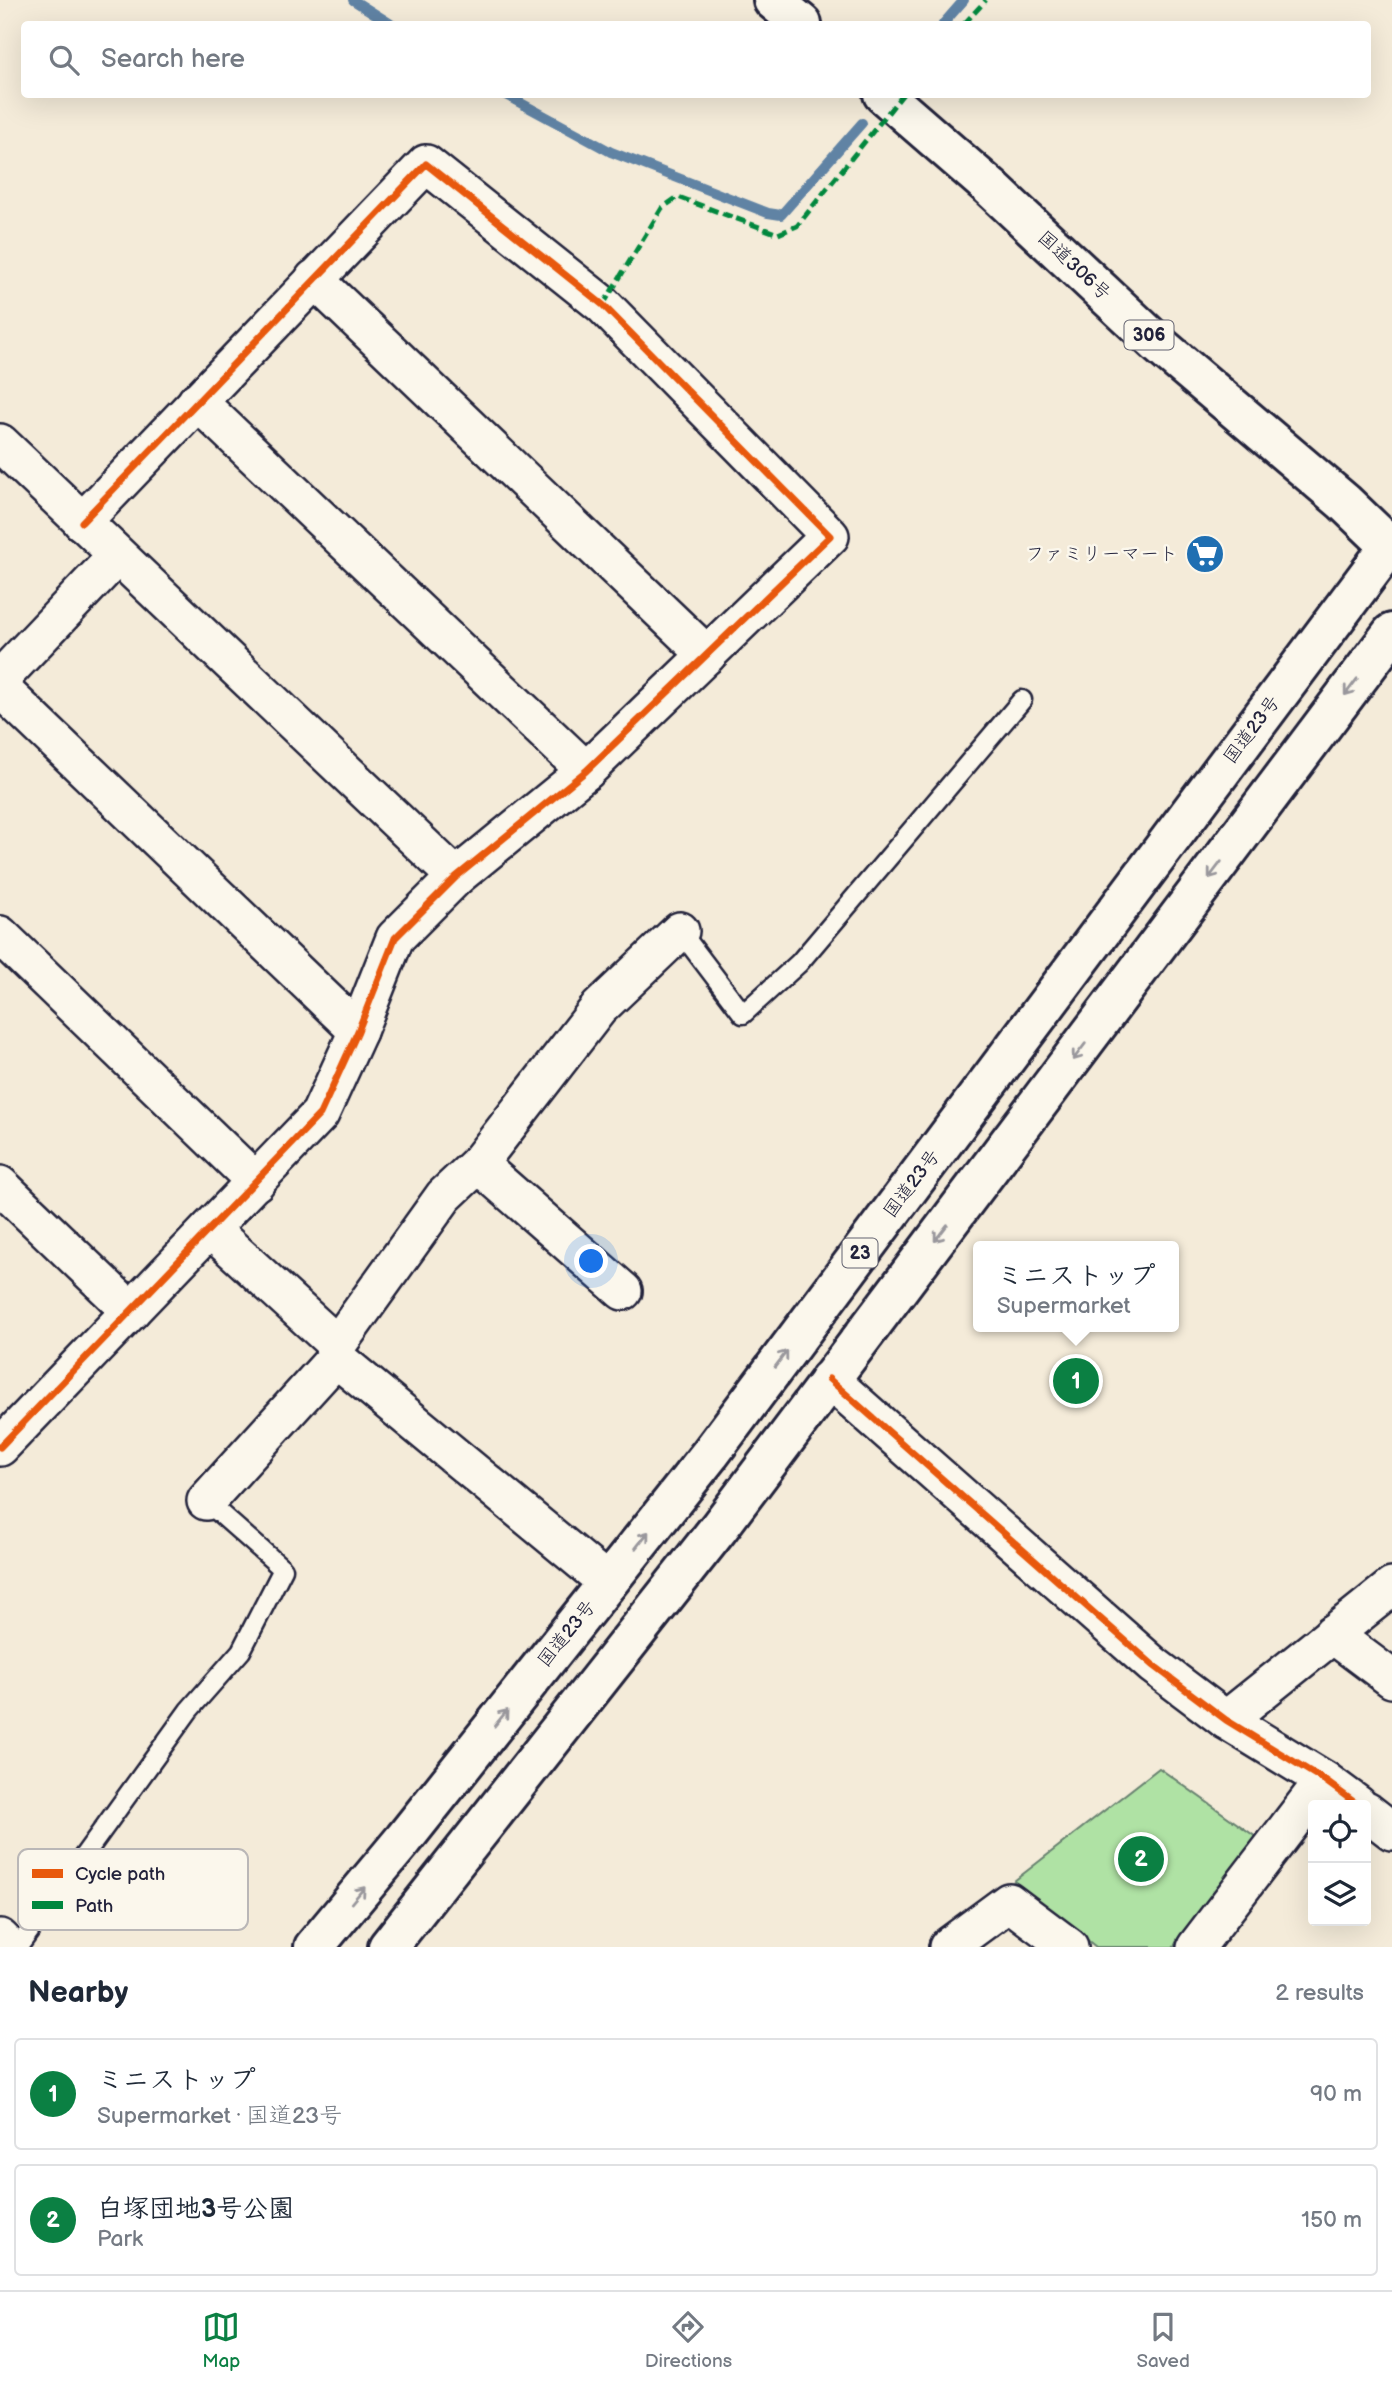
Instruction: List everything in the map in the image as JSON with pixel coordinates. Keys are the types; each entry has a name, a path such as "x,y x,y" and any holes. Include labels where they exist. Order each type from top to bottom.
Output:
{"highway":[{"path":"773,0 798,21"},
{"name":"国道306号","path":"887,98 990,187 1159,345 1391,545"},
{"name":"国道23号","path":"314,1947 404,1839 718,1443 1391,545"},
{"path":"388,1947 718,1529 1392,633"}],"street":[{"path":"0,1447 320,1114 358,1031 395,938 456,877 586,771 830,536 603,305 426,164 82,522"},
{"path":"314,279 707,655"},
{"path":"197,401 586,771"},
{"path":"0,443 456,877"},
{"path":"0,678 117,556"},
{"path":"0,688 358,1031"},
{"path":"206,1501 337,1351 444,1196 478,1164 599,1008 680,931"},
{"path":"0,935 256,1182"},
{"path":"478,1164 623,1291"},
{"path":"0,1185 131,1311"},
{"path":"209,1229 337,1351 608,1583"},
{"path":"829,1379 1153,1665 1226,1720 1324,1780 1351,1800"},
{"path":"1226,1720 1392,1587"},
{"path":"1332,1633 1392,1679"},
{"path":"1196,1947 1324,1780"},
{"path":"1371,1815 1392,1831"},
{"path":"948,1947 1009,1902 1069,1947"},
{"path":"0,1938 9,1947"}],"lane":[{"path":"680,931 743,1014 799,963 1021,700"},
{"path":"89,1849 189,1710 241,1651 283,1569 206,1501"},
{"path":"18,1947 30,1930"}],"green space":[{"path":"1159,1768 1256,1837 1173,1947 1096,1947 1014,1881"}],"waterway":[{"path":"353,0 386,21"},
{"path":"946,21 964,0"},
{"path":"511,98 611,152 768,213 781,215 862,123"}],"marked path":[{"path":"967,21 986,0"},
{"path":"603,305 662,208 678,197 778,234 797,226 900,98"}],"cycle path":[{"path":"0,1447 320,1114 358,1031 395,938 456,877 586,771 830,536 603,305 426,164 82,522"},
{"path":"829,1379 1153,1665 1226,1720 1324,1780 1351,1800"}],"place":[{"name":"ファミリーマート","path":"1205,554"},
{"name":"ミニストップ","path":"1076,1381"},
{"name":"白塚団地3号公園","path":"1141,1859"}]}
